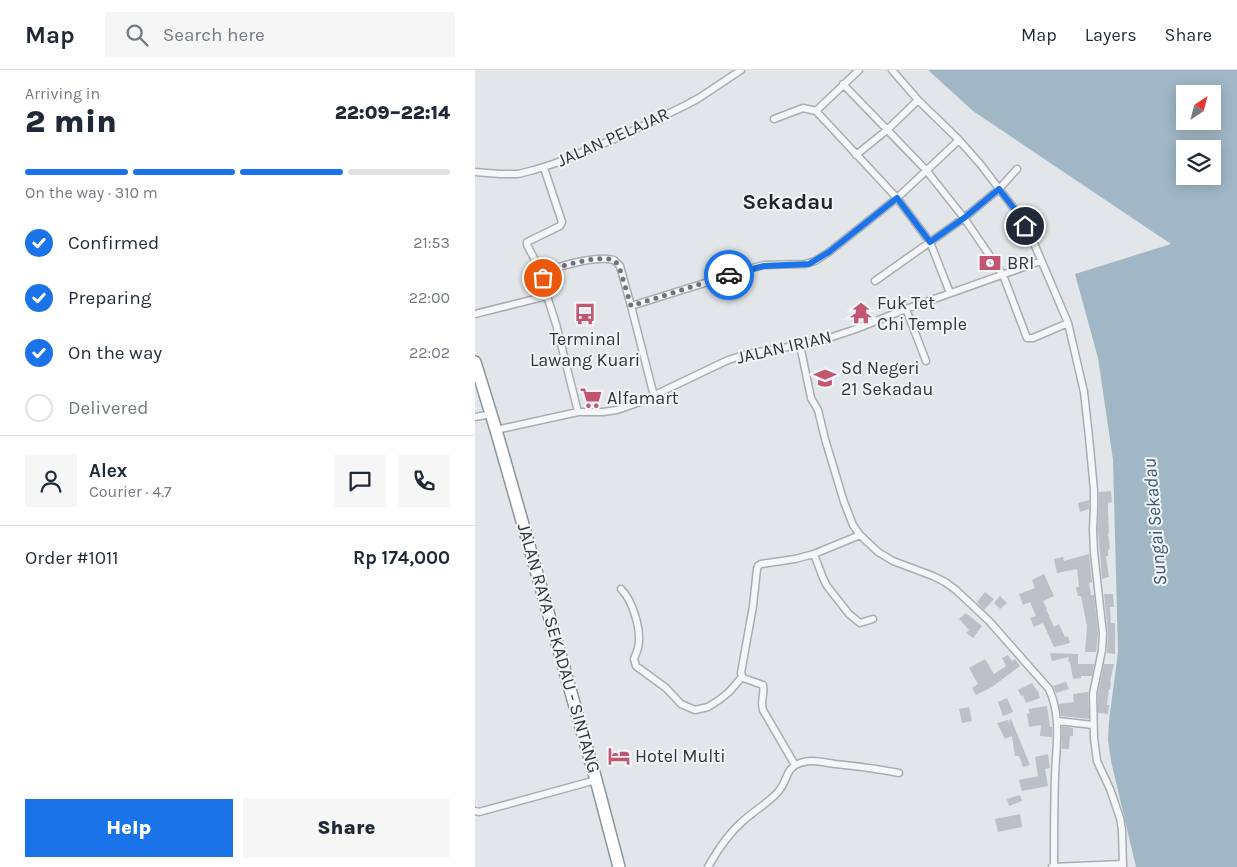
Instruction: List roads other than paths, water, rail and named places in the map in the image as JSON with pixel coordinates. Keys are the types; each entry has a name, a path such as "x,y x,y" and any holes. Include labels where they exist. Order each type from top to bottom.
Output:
{"highway":[{"name":"JALAN RAYA SEKADAU - SINTANG","path":"475,362 596,780 619,867"}],"street":[{"name":"JALAN PELAJAR","path":"475,172 518,174 544,168 624,135 686,105 741,70"},
{"path":"801,344 811,398 818,410 844,502 853,525 860,535 878,552 893,561 945,582 989,621 1049,689 1058,721 1053,867 1123,865 1120,818 1110,789 1097,761 1093,738 1093,694 1102,650 1103,634 1094,552 1094,490 1084,392 1068,323 1033,241 1016,211 959,140 918,100 892,70"},
{"path":"815,111 857,71"},
{"path":"843,84 926,170 964,218 1003,275 1027,338 1033,338 1068,323"},
{"path":"856,155 887,130 918,100"},
{"path":"774,120 803,108 815,111 897,198 930,242 950,294"},
{"path":"631,306 753,268 809,264 829,252 897,198 959,140"},
{"path":"544,168 561,222 560,226 527,242 527,245 543,275 578,412"},
{"path":"875,282 964,218 999,189 1017,169"},
{"path":"543,275 548,270 574,263 603,258 614,260 619,266 631,306 654,396"},
{"name":"JALAN IRIAN","path":"496,430 578,412 617,410 654,396 728,360 747,354 826,339 1041,261"},
{"path":"475,314 547,296"},
{"path":"906,309 926,361"},
{"path":"475,417 491,414"},
{"path":"621,589 627,594 639,635 638,649 634,659 636,666 666,688 681,704 695,710 708,707 729,692 742,676 758,566 814,554 860,535"},
{"path":"814,554 827,586 849,614 860,623 873,619"},
{"path":"742,676 746,680 763,685 763,710 795,766"},
{"path":"1058,721 1093,725"},
{"path":"708,867 716,853 737,827 777,793 784,783 788,772 801,762 872,768 899,773"},
{"path":"475,811 479,812 596,780"}],"water":[{"name":"Sungai Sekadau","path":"928,70 1237,70 1237,867 1136,867 1111,761 1108,740 1118,652 1113,460 1098,358 1075,274 1171,244 973,111"}],"place":[{"name":"BRI","path":"990,263"},
{"name":"Fuk Tet Chi Temple","path":"861,313"},
{"name":"Terminal Lawang Kuari","path":"585,314"},
{"name":"Sd Negeri 21 Sekadau","path":"825,378"},
{"name":"Alfamart","path":"591,398"},
{"name":"Hotel Multi","path":"619,756"}],"district":[{"name":"Sekadau","path":"788,202"}]}
